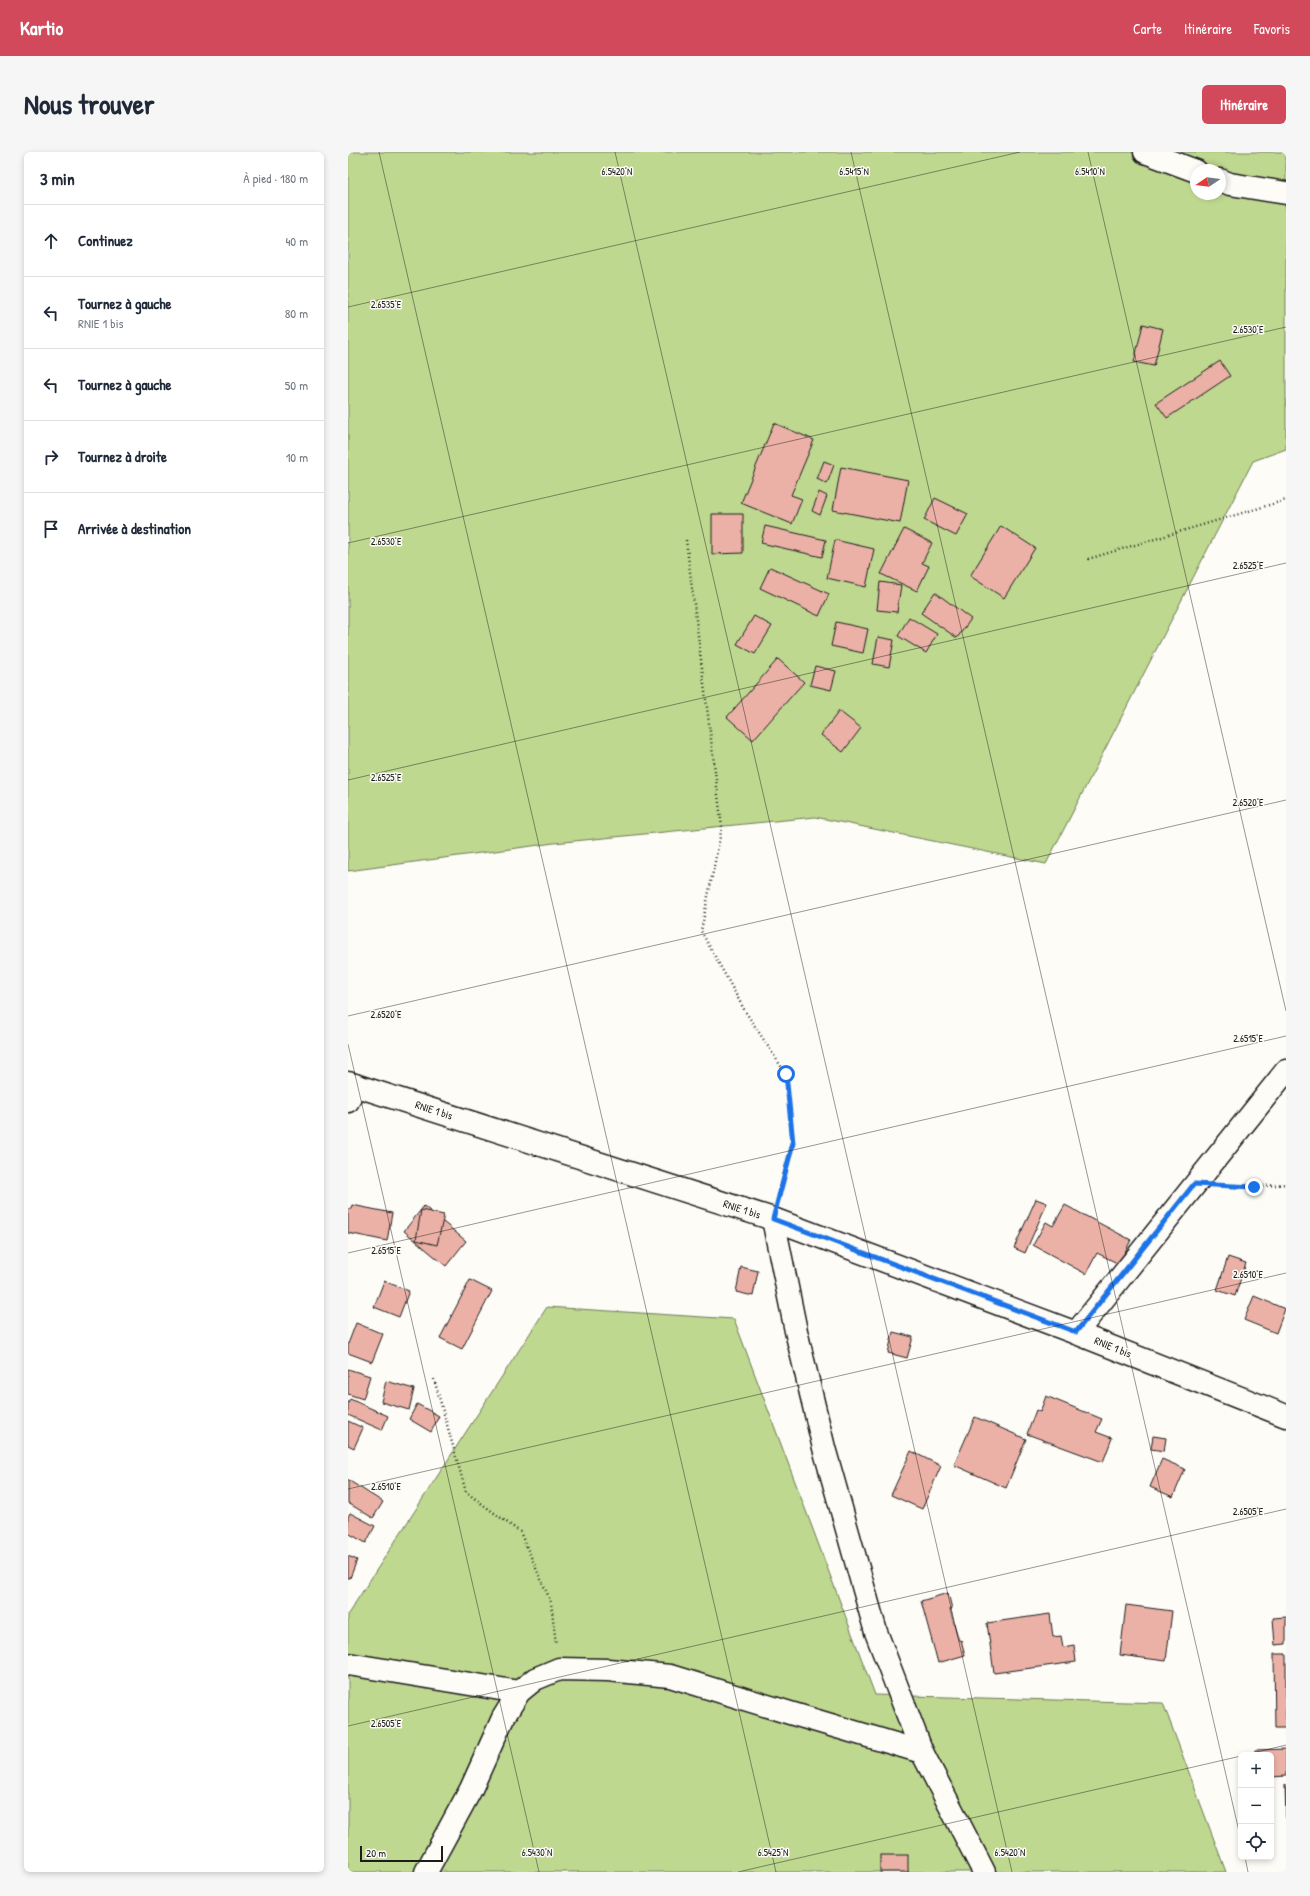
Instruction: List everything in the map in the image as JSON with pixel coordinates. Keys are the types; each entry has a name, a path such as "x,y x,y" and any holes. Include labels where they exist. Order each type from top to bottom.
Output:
{"street":[{"path":"1145,152 1190,169"},
{"path":"1226,182 1286,193"},
{"path":"1076,1332 1286,1071"},
{"name":"RNIE 1 bis","path":"350,1090 773,1219 1076,1332 1286,1416"},
{"path":"773,1219 802,1355 824,1448 876,1632 922,1752 984,1872"},
{"path":"348,1664 519,1692"},
{"path":"426,1872 471,1789 503,1718 519,1692 535,1679 559,1669 608,1670 670,1676 922,1752"}],"path":[{"path":"1088,559 1286,500"},
{"path":"686,540 722,827 701,932 745,1011 786,1074 793,1143 773,1219"},
{"path":"1194,1184 1254,1187 1286,1184"},
{"path":"434,1380 466,1492 520,1532 551,1602 559,1669"}],"green space":[{"path":"348,152 1286,152 1286,449 1253,461 1046,864 815,817 554,843 348,871"},
{"path":"547,1307 734,1319 875,1695 1163,1703 1226,1872 348,1872 348,1614"}],"building":[{"path":"1143,324 1163,329 1154,366 1134,362"},
{"path":"1220,361 1230,376 1167,418 1156,403"},
{"path":"774,423 814,440 791,495 802,499 792,524 741,503"},
{"path":"824,461 834,465 827,484 817,479"},
{"path":"841,467 908,480 900,523 833,510"},
{"path":"819,492 827,496 820,515 812,511"},
{"path":"935,498 968,514 956,536 924,520"},
{"path":"712,514 743,514 743,553 712,554"},
{"path":"765,526 826,540 822,557 761,543"},
{"path":"1001,526 1035,548 1004,598 970,576"},
{"path":"904,529 932,543 922,563 929,566 917,591 881,574"},
{"path":"835,540 874,549 866,587 827,578"},
{"path":"770,567 829,594 819,616 760,588"},
{"path":"880,582 901,585 897,612 877,610"},
{"path":"935,592 971,619 957,638 921,613"},
{"path":"754,616 772,626 755,654 737,644"},
{"path":"909,617 937,634 926,653 898,636"},
{"path":"836,622 868,629 863,653 831,646"},
{"path":"878,637 894,640 889,667 873,664"},
{"path":"778,659 804,682 753,740 727,717"},
{"path":"815,666 836,671 831,690 810,685"},
{"path":"839,711 861,728 843,752 821,735"},
{"path":"1036,1199 1047,1203 1025,1253 1014,1248"},
{"path":"352,1205 392,1213 387,1241 348,1233 348,1209 351,1209"},
{"path":"1065,1205 1131,1240 1119,1264 1097,1253 1086,1274 1033,1245 1046,1222 1053,1226"},
{"path":"424,1206 466,1241 446,1266 404,1231"},
{"path":"421,1210 444,1215 437,1245 416,1240"},
{"path":"1228,1257 1246,1263 1235,1296 1217,1290"},
{"path":"741,1267 758,1271 753,1296 736,1292"},
{"path":"470,1280 492,1291 462,1349 440,1338"},
{"path":"384,1281 409,1291 399,1317 374,1307"},
{"path":"1254,1296 1285,1309 1276,1333 1244,1320"},
{"path":"356,1323 383,1334 372,1362 348,1353 348,1344"},
{"path":"893,1332 913,1337 907,1358 888,1353"},
{"path":"348,1369 370,1376 363,1399 348,1394"},
{"path":"386,1381 414,1389 409,1410 381,1402"},
{"path":"1046,1396 1102,1419 1096,1432 1112,1438 1103,1462 1027,1434 1036,1410 1040,1412"},
{"path":"350,1399 388,1416 382,1430 348,1415 348,1404"},
{"path":"417,1404 439,1416 431,1432 409,1419"},
{"path":"975,1417 1026,1439 1006,1488 954,1465"},
{"path":"348,1421 363,1428 354,1448 348,1445"},
{"path":"1153,1436 1166,1438 1164,1451 1151,1449"},
{"path":"911,1451 941,1466 922,1509 891,1495"},
{"path":"1162,1459 1185,1469 1173,1497 1150,1487"},
{"path":"348,1480 383,1502 373,1518 348,1503"},
{"path":"350,1513 375,1526 366,1543 348,1533 348,1517"},
{"path":"348,1556 357,1560 350,1578 348,1578"},
{"path":"948,1593 952,1609 950,1609 959,1641 961,1640 965,1655 938,1663 921,1601"},
{"path":"1126,1605 1172,1611 1166,1661 1120,1655"},
{"path":"1050,1614 1053,1637 1061,1636 1063,1647 1074,1645 1076,1662 994,1673 987,1623"},
{"path":"1286,1617 1286,1644 1275,1645 1273,1618"},
{"path":"1274,1654 1286,1654 1286,1728 1275,1728"},
{"path":"1286,1749 1286,1776 1274,1777 1274,1752 1255,1752 1255,1750"},
{"path":"1285,1785 1286,1785 1286,1818"},
{"path":"880,1855 908,1855 908,1872 880,1872"}],"route":[{"path":"786,1074 793,1143 773,1219 1076,1332 1194,1184 1254,1187"}]}
